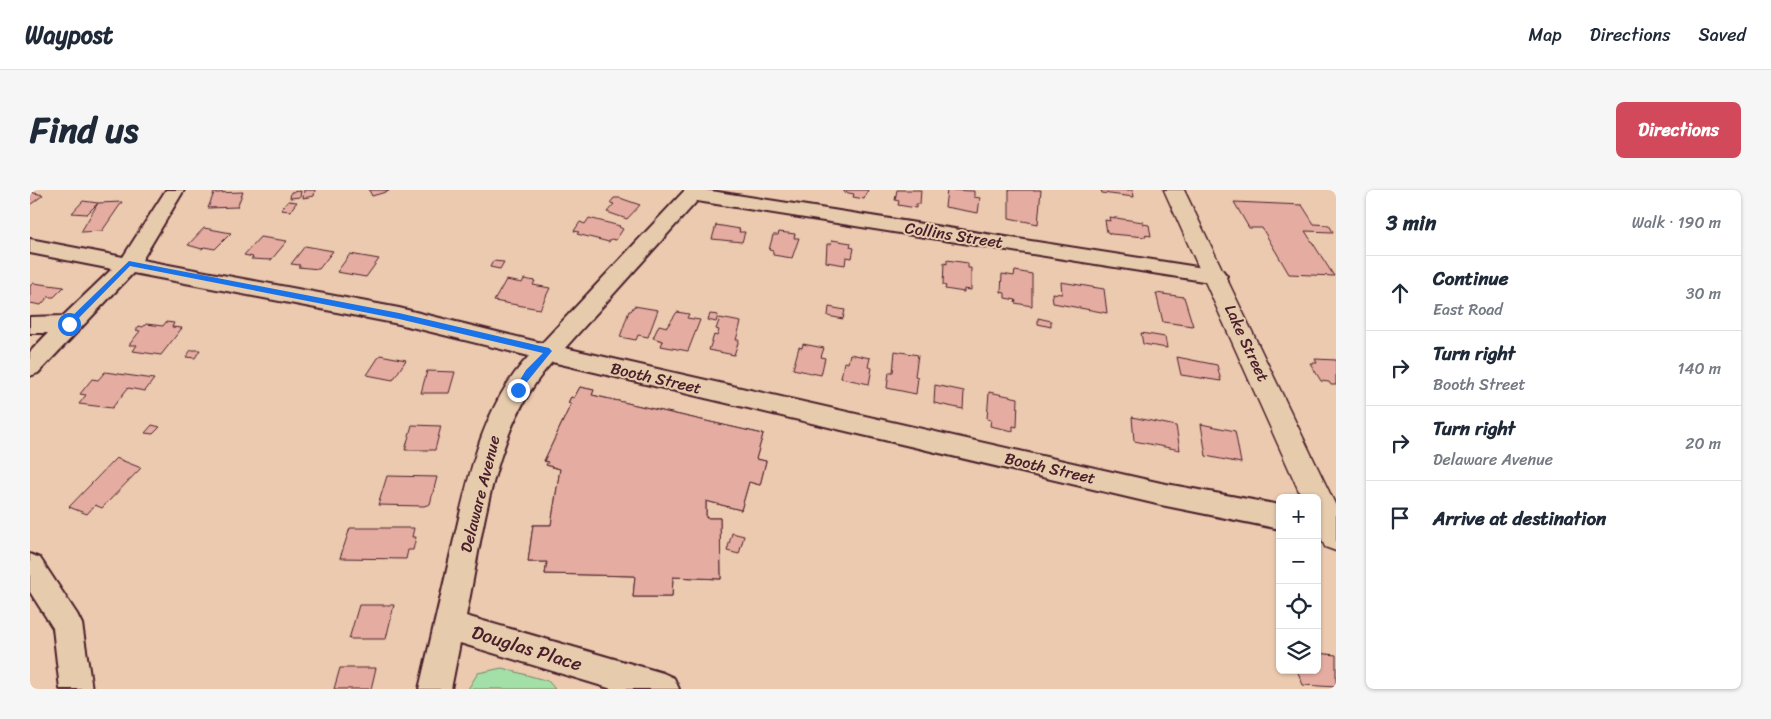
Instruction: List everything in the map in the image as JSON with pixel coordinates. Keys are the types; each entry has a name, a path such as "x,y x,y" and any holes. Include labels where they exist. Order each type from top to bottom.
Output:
{"street":[{"path":"30,367 69,324 129,264 175,190"},
{"name":"Lake Street","path":"1174,190 1216,276 1325,517"},
{"name":"Collins Street","path":"694,192 1216,276"},
{"name":"Delaware Avenue","path":"435,689 487,454 506,409 529,372 694,192"},
{"name":"Booth Street","path":"30,246 399,316 549,351 599,365 1161,494 1276,516"},
{"path":"30,325 69,324"},
{"path":"30,567 67,624 76,689"},
{"name":"Douglas Place","path":"448,625 663,689"}],"green space":[{"path":"502,668 548,681 555,689 468,689 478,673"}],"building":[{"path":"304,190 315,190 314,196 303,198"},
{"path":"369,190 389,190 389,191 372,196"},
{"path":"844,190 868,190 864,199 853,197 854,194 844,192"},
{"path":"897,190 921,190 920,204 916,204 916,208 898,205 899,201 895,200"},
{"path":"947,190 974,191 974,197 980,198 978,213 945,207"},
{"path":"1009,190 1041,190 1038,224 1009,218"},
{"path":"1101,190 1133,190 1134,197 1102,193"},
{"path":"301,191 300,197 290,198 291,192"},
{"path":"30,192 43,195 30,205"},
{"path":"243,192 237,207 208,208 214,193"},
{"path":"614,198 620,198 640,205 627,219 607,212 614,204 610,203"},
{"path":"83,201 98,203 87,214 72,213"},
{"path":"288,201 297,202 290,211 281,210"},
{"path":"122,202 102,231 81,232 98,203"},
{"path":"1234,202 1302,205 1314,224 1329,225 1333,232 1305,231 1334,276 1289,274 1262,228 1249,228"},
{"path":"1109,217 1143,222 1143,224 1149,225 1151,236 1111,234 1107,232 1105,220 1110,221"},
{"path":"589,218 620,226 623,229 616,240 611,239 609,242 577,234 579,232 574,231 580,222 585,224"},
{"path":"716,225 740,229 739,232 745,232 742,242 712,239"},
{"path":"204,228 231,233 215,249 204,247 202,249 188,245"},
{"path":"779,232 795,234 794,238 799,238 792,258 773,255 773,251 769,250 773,235 778,235"},
{"path":"260,237 287,241 271,260 251,259 253,257 244,255"},
{"path":"832,240 851,243 850,247 854,248 852,258 846,257 845,265 826,262 827,244 831,244"},
{"path":"305,246 333,251 319,269 298,267 300,265 291,264"},
{"path":"350,254 379,259 366,277 337,272"},
{"path":"947,260 968,263 968,268 971,268 971,290 964,289 964,292 945,289 946,286 943,285 944,263 947,264"},
{"path":"493,261 504,262 500,269 490,267"},
{"path":"1015,271 1032,274 1032,306 1015,303 1016,300 1005,298 1005,293 1001,292 1002,274 1014,276"},
{"path":"524,279 535,281 533,285 550,288 540,309 494,301 506,280 522,283"},
{"path":"1061,282 1104,289 1107,313 1053,303 1052,293 1062,294"},
{"path":"33,283 64,287 54,297 48,297 41,305 30,303 30,286"},
{"path":"1156,293 1184,297 1193,326 1163,322"},
{"path":"634,306 658,310 648,337 638,335 636,340 620,337 629,311"},
{"path":"829,307 845,310 843,319 828,316"},
{"path":"677,312 689,314 687,318 700,320 688,351 661,346 663,341 653,338 659,325 667,327"},
{"path":"710,314 718,315 716,322 708,320"},
{"path":"720,318 741,322 736,340 739,340 734,355 709,350 714,335 717,336 719,330 716,329"},
{"path":"1038,318 1051,321 1051,327 1038,324"},
{"path":"166,322 174,323 172,327 182,328 161,355 133,351 137,345 129,345 140,331 136,330 139,326 143,327 146,324 163,326"},
{"path":"1141,333 1165,337 1167,348 1143,344"},
{"path":"803,344 824,348 821,357 825,358 821,375 793,369 799,347 802,348"},
{"path":"191,350 200,350 195,358 186,357"},
{"path":"895,351 918,355 915,376 918,377 916,394 887,388 889,372 893,372"},
{"path":"850,354 870,358 868,367 872,368 869,384 841,378 844,362 848,363"},
{"path":"380,355 406,360 393,380 367,375"},
{"path":"1177,357 1217,365 1221,381 1181,375"},
{"path":"1315,359 1336,360 1336,385 1321,381 1310,363 1317,363"},
{"path":"427,371 455,372 449,393 421,393"},
{"path":"105,372 154,379 145,391 128,388 112,408 79,404 86,395 80,394 92,379 98,380"},
{"path":"935,385 964,391 963,409 934,403"},
{"path":"580,387 594,390 592,395 763,434 756,459 766,461 760,485 749,482 741,510 706,501 706,518 720,518 721,579 673,577 672,597 633,597 635,576 545,574 547,562 528,562 533,525 551,525 560,469 546,465 548,462 544,461 571,404 568,403 571,397 574,398","holes":["625,479 643,483 639,515 614,515 615,497 624,497"]},
{"path":"580,387 594,390 592,395 763,434 756,459 766,461 760,485 749,482 741,510 706,501 706,518 720,518 721,579 673,577 672,597 633,597 635,576 545,574 547,562 528,562 533,525 551,525 560,469 546,465 548,462 544,461 571,404 568,403 571,397 574,398"},
{"path":"989,392 1018,398 1017,427 1013,426 1013,431 990,426 991,420 987,419"},
{"path":"1132,417 1176,426 1180,450 1134,441"},
{"path":"1201,424 1235,431 1241,463 1206,456"},
{"path":"152,425 160,427 153,434 145,433"},
{"path":"412,425 441,426 435,450 405,450"},
{"path":"116,458 141,468 102,508 95,505 87,514 69,507"},
{"path":"387,476 437,477 430,504 424,506 378,505"},
{"path":"350,528 414,528 412,537 416,537 413,550 408,550 406,559 340,558"},
{"path":"732,533 744,536 739,554 727,551"},
{"path":"359,605 394,605 386,639 349,639"},
{"path":"1321,653 1336,655 1336,687 1303,685 1299,674 1321,674"},
{"path":"340,668 376,668 371,689 334,689"}],"route":[{"path":"69,324 129,264 399,316 549,351 529,372 518,390"}]}
